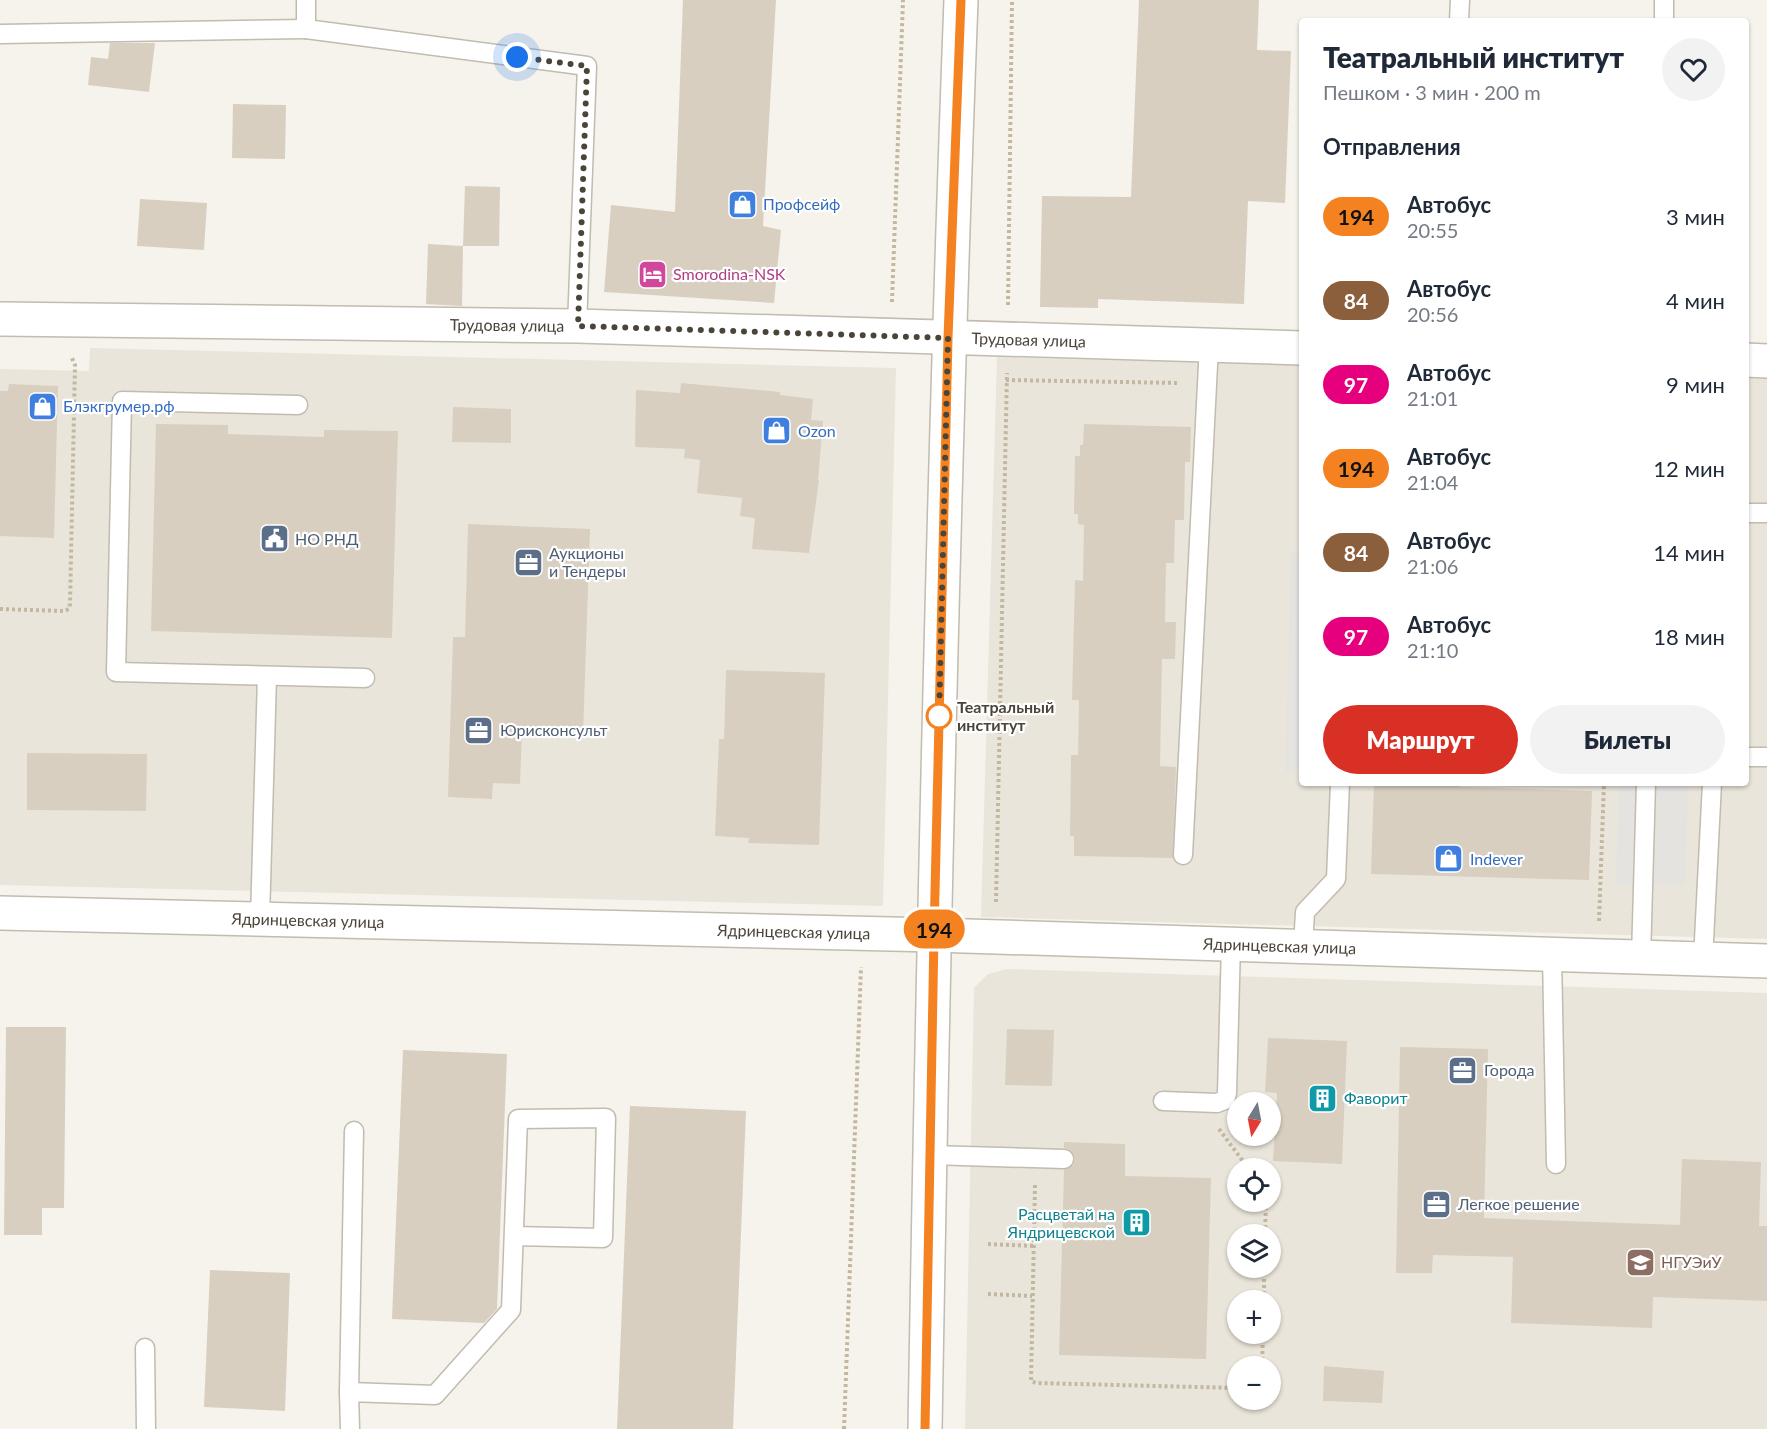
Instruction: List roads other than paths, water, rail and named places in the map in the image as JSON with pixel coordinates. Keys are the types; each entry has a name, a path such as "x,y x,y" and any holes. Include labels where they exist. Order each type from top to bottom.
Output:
{"street":[{"path":"925,1429 948,338 961,0"},
{"name":"Трудовая улица","path":"0,319 578,326 1299,348"},
{"path":"1749,360 1767,361"},
{"name":"Ядринцевская улица","path":"0,913 863,933 1767,961"}],"lane":[{"path":"306,0 306,29"},
{"path":"1459,18 1460,0"},
{"path":"1664,0 1664,18"},
{"path":"0,34 306,29 587,66 578,326"},
{"path":"1183,855 1209,345"},
{"path":"298,405 122,400 116,672 365,678"},
{"path":"1749,513 1767,513"},
{"path":"260,919 267,676"},
{"path":"1749,757 1767,757"},
{"path":"1303,947 1305,912 1336,879 1340,786"},
{"path":"1641,958 1646,786"},
{"path":"1703,960 1712,786"},
{"path":"1163,1101 1217,1103 1225,1100 1231,944"},
{"path":"1552,955 1556,1164"},
{"path":"349,1392 435,1395 511,1310 518,1119 606,1118 603,1239 514,1236"},
{"path":"350,1429 354,1131"},
{"path":"930,1155 1064,1159"},
{"path":"145,1348 146,1429"}],"place":[{"name":"Профсейф","path":"742,204"},
{"name":"Smorodina-NSK","path":"652,274"},
{"name":"Блэкгрумер.рф","path":"42,406"},
{"name":"Ozon","path":"777,431"},
{"name":"НО РНД","path":"274,539"},
{"name":"Аукционы и Тендеры","path":"528,562"},
{"name":"Театральный институт","path":"939,716"},
{"name":"Юрисконсульт","path":"479,730"},
{"name":"Indever","path":"1449,859"},
{"name":"Города","path":"1463,1070"},
{"name":"Фаворит","path":"1323,1098"},
{"name":"Легкое решение","path":"1437,1204"},
{"name":"Расцветай на Яндрицевской","path":"1136,1223"},
{"name":"НГУЭиУ","path":"1640,1262"}]}
